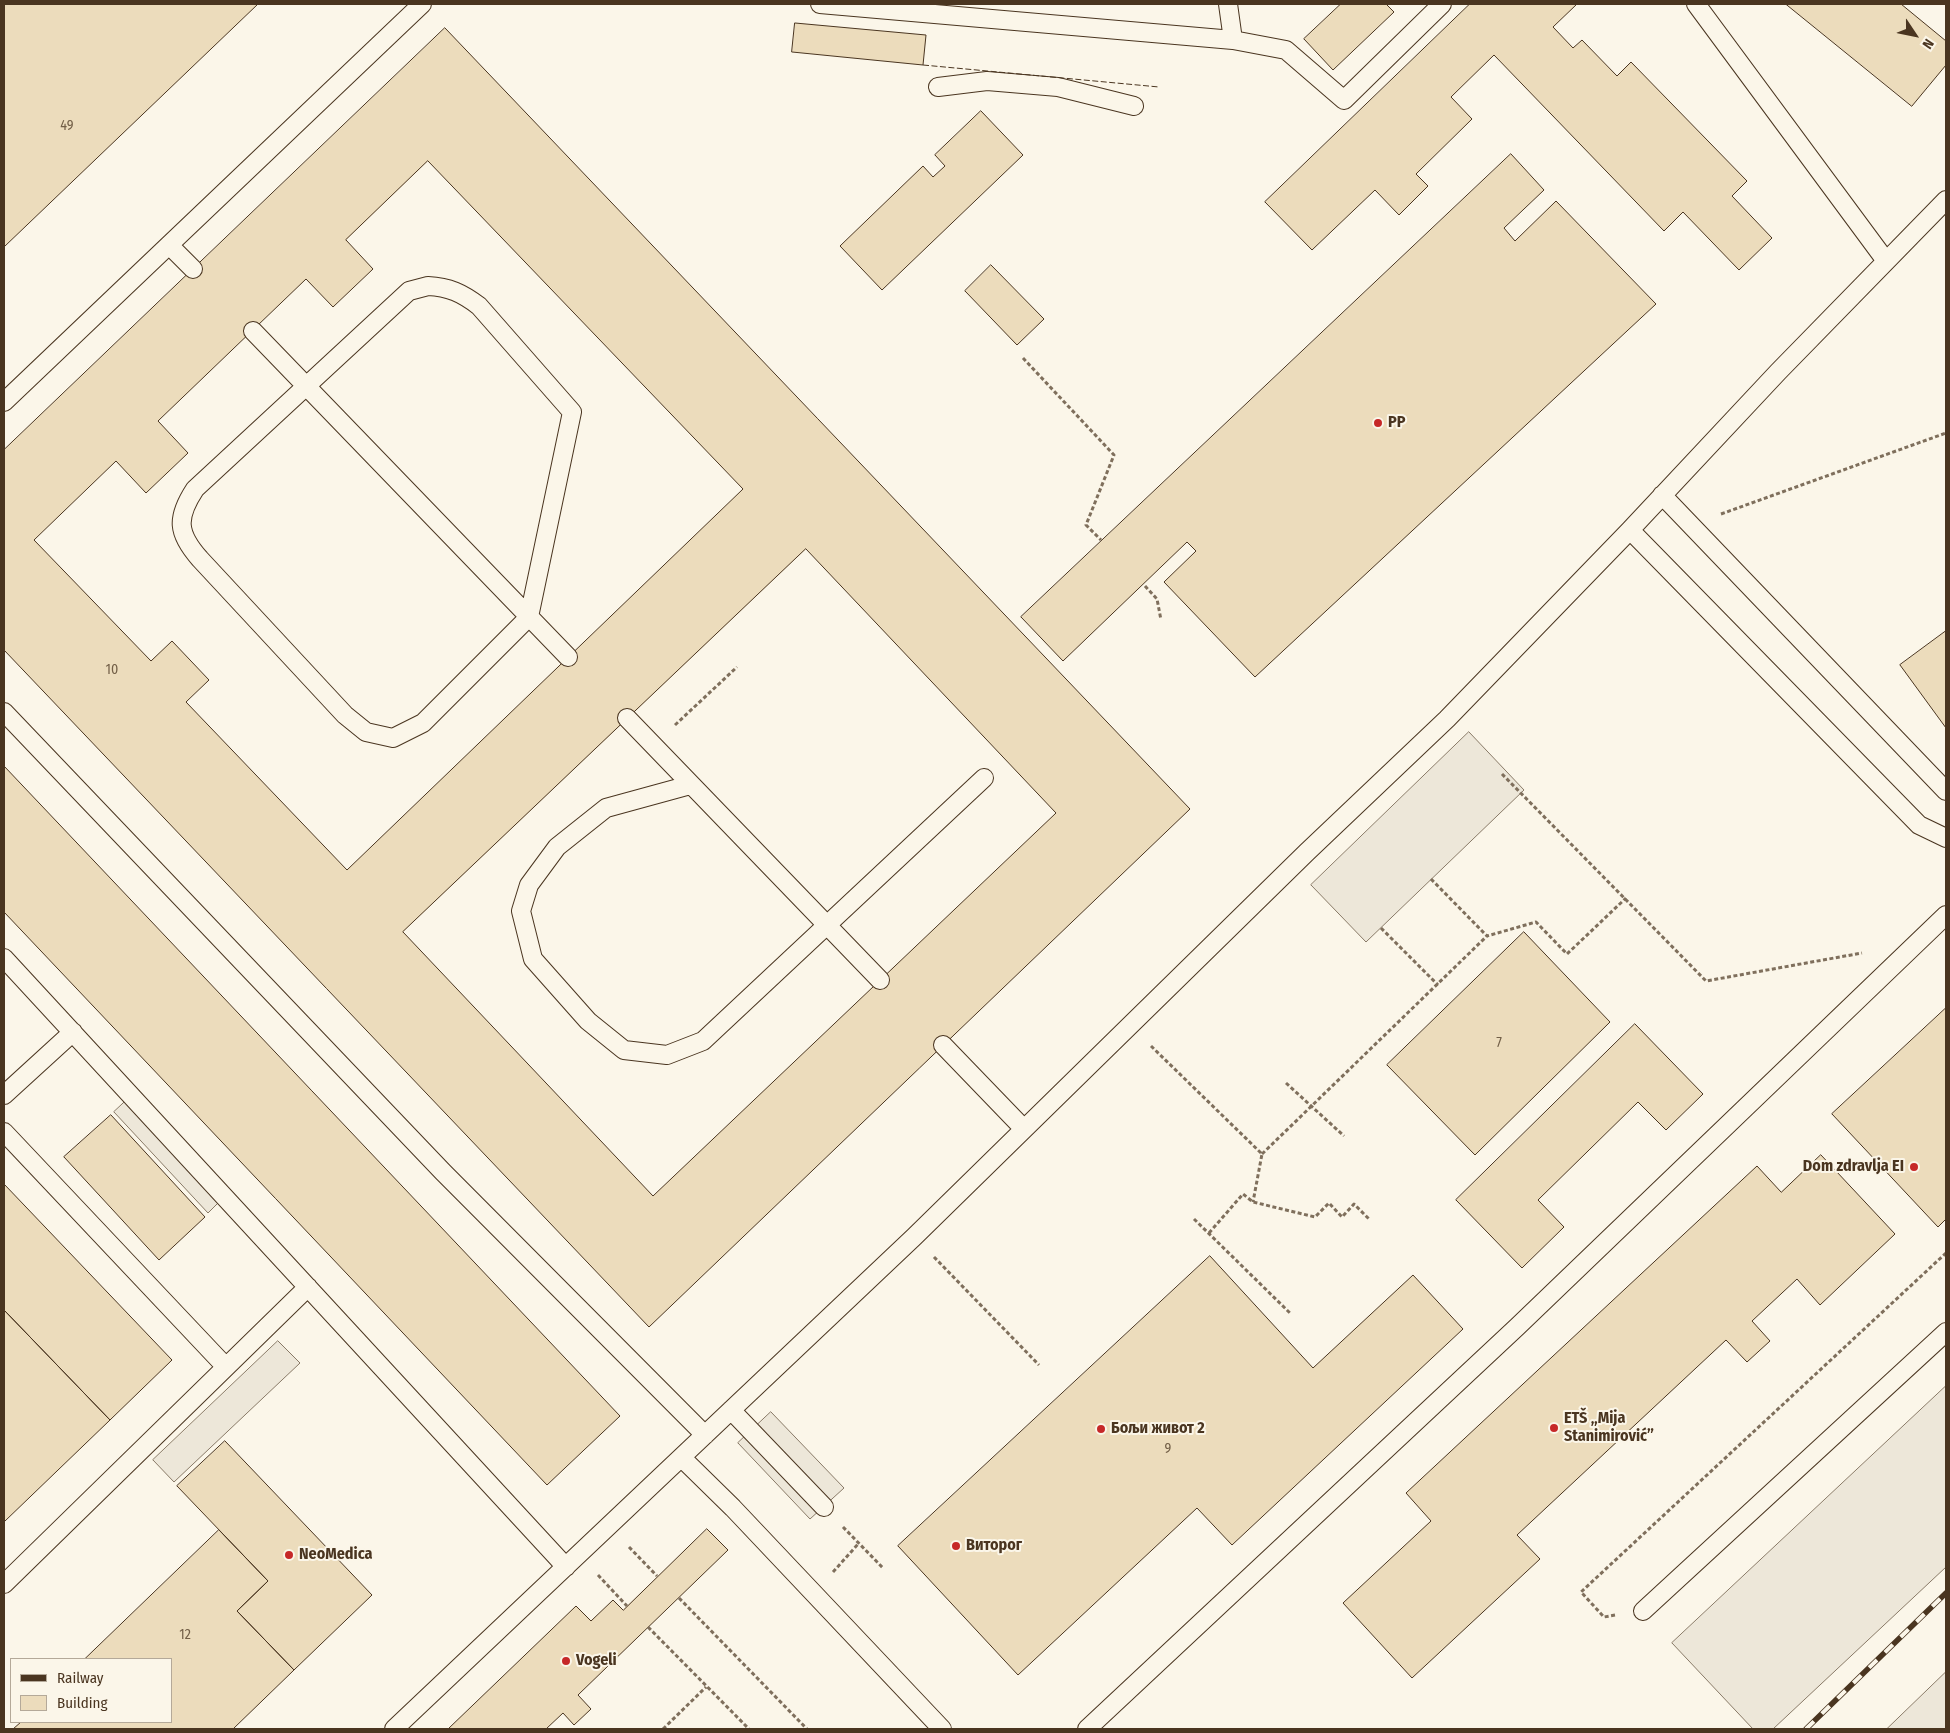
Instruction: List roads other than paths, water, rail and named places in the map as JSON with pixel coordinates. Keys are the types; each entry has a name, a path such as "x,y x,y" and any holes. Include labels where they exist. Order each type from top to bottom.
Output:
{"lane":[{"path":"4,402 422,4"},
{"path":"820,4 1233,40 1286,50 1344,100 1442,4"},
{"path":"1228,4 1233,40"},
{"path":"1696,4 1886,261"},
{"path":"938,87 987,81 1058,87 1134,106"},
{"path":"394,1729 914,1237 1307,852 1447,719 1630,530 1778,372 1946,200"},
{"path":"170,245 193,269"},
{"path":"428,286 447,287 465,295 479,306 572,412 529,617 423,723 392,738 366,732 345,715 188,546 181,528 183,508 195,489 409,291 428,286"},
{"path":"253,331 568,657"},
{"path":"1662,495 1946,791"},
{"path":"1630,530 1919,825 1946,838"},
{"path":"4,712 443,1172 705,1435"},
{"path":"627,718 880,980"},
{"path":"690,784 606,808 557,847 529,885 521,911 533,959 588,1021 624,1050 667,1055 703,1041 984,778"},
{"path":"1087,1729 1517,1327 1946,915"},
{"path":"4,958 308,1287 572,1561"},
{"path":"4,1095 73,1032"},
{"path":"943,1045 1024,1129"},
{"path":"4,1132 225,1366"},
{"path":"4,1584 308,1287"},
{"path":"1643,1611 1946,1332"},
{"path":"731,1410 824,1507"},
{"path":"682,1458 733,1508 942,1729"}],"railway":[{"path":"1806,1729 1946,1593"}],"place":[{"name":"PP","path":"1378,423"},
{"name":"Dom zdravlja EI","path":"1914,1167"},
{"name":"ETŠ „Mija Stanimirović”","path":"1554,1428"},
{"name":"Бољи живот 2","path":"1101,1429"},
{"name":"Виторог","path":"956,1546"},
{"name":"NeoMedica","path":"289,1555"},
{"name":"Vogeli","path":"566,1661"}]}
